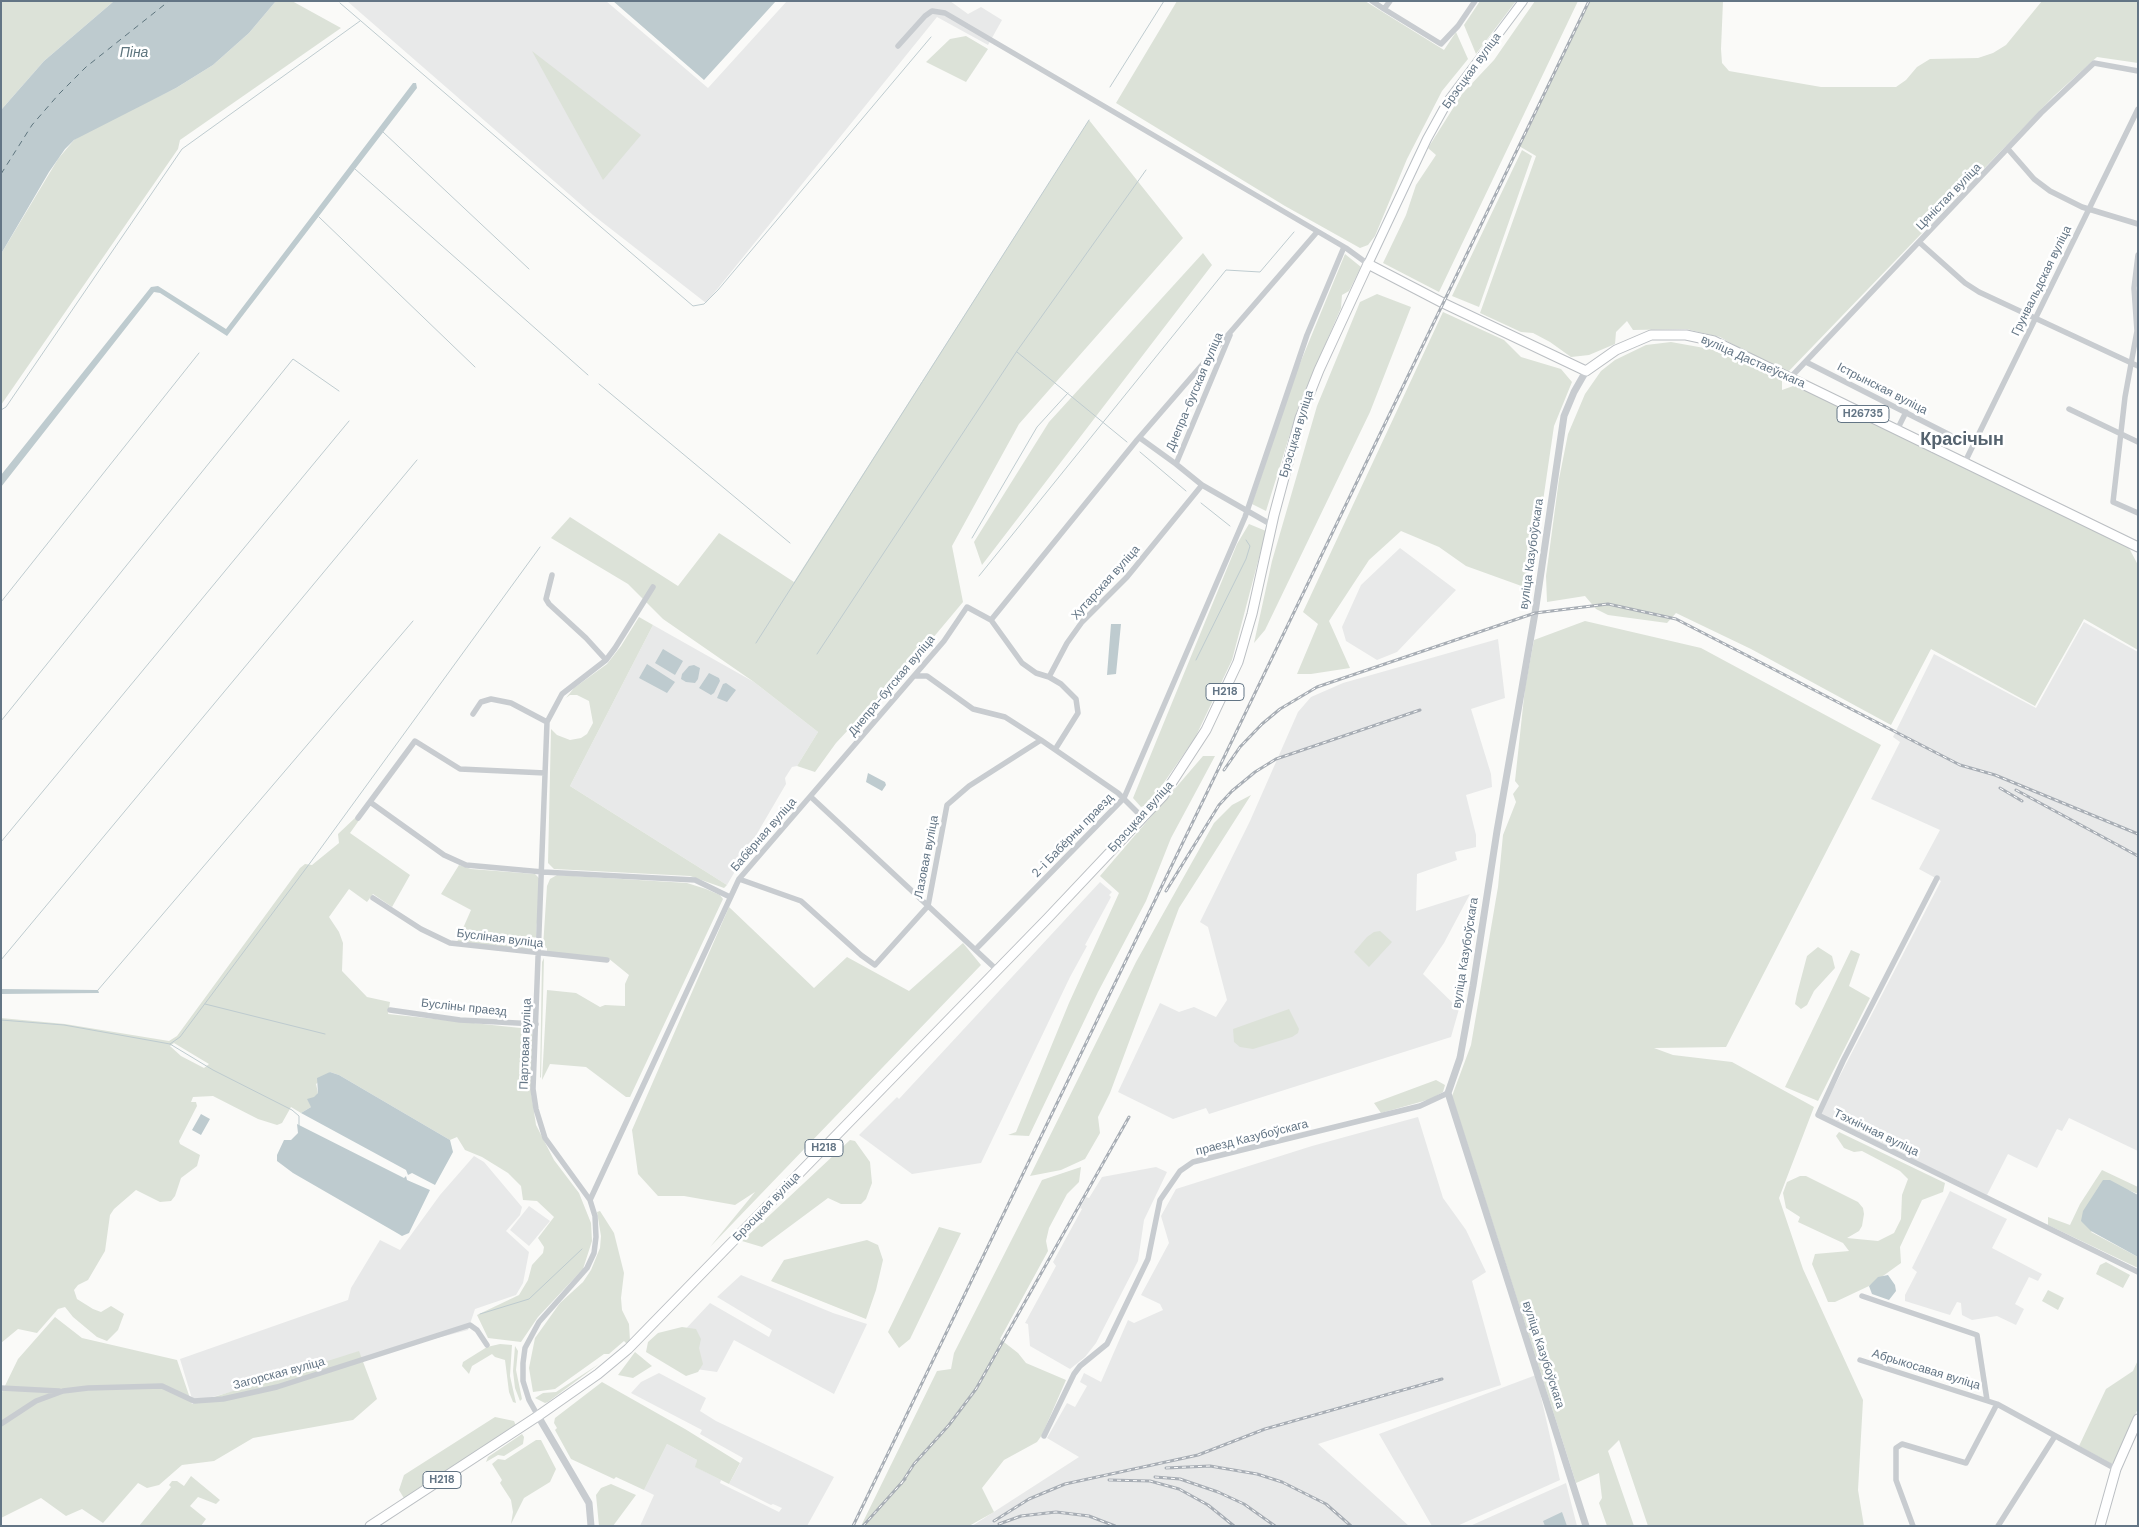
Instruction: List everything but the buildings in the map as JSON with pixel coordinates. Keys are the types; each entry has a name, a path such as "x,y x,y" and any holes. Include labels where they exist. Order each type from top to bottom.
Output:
{"main road":[{"name":"Брэсцкая вуліца","path":"370,1526 538,1416 598,1374 628,1349 997,970 1163,796 1206,730 1238,662 1252,614 1272,525 1302,410 1368,264 1427,140 1448,101 1523,1"},
{"path":"1368,264 1443,303 1586,371"},
{"name":"вуліца Дастаеўскага","path":"1586,371 1626,344 1651,335 1696,336 1714,342 1790,378 2138,547"},
{"path":"2100,1526 2116,1469 2135,1431 2138,1419"}],"street":[{"path":"1372,1 1441,44 1458,26 1475,1"},
{"path":"1384,9 1390,1"},
{"path":"898,46 925,16 932,11 945,13 1344,247 1368,264"},
{"name":"Цяністая вуліца","path":"1790,378 2041,113 2094,63 2138,71"},
{"name":"Грунвальдская вуліца","path":"1965,462 2138,109"},
{"path":"2008,149 2034,179 2050,191 2088,208 2138,224"},
{"name":"Днепра-бугская вуліца","path":"991,620 1140,438 1317,232"},
{"path":"1919,242 1965,284 1979,292 2138,366"},
{"path":"1143,818 1124,798 1247,510 1307,336 1344,247"},
{"path":"2138,254 2134,288 2137,299 2138,331 2130,363 2113,502 2138,513"},
{"name":"Днепра-бугская вуліца","path":"1176,464 1233,328"},
{"name":"Істрынская вуліца","path":"1806,362 1950,435"},
{"name":"вуліца Казубоўскага","path":"1586,371 1574,392 1564,416 1535,613 1471,995 1460,1058 1448,1093 1586,1526"},
{"path":"2068,408 2138,442"},
{"path":"1897,430 1906,412"},
{"name":"Днепра-бугская вуліца","path":"1140,438 1202,485 1272,525"},
{"name":"Хутарская вуліца","path":"1050,676 1067,644 1082,622 1127,577 1202,485"},
{"path":"552,576 546,599 549,604 586,638 606,660"},
{"name":"Партовая вуліца","path":"590,1200 545,1138 540,1125 533,1089 540,953 547,722 562,694 606,660 653,587"},
{"name":"Днепра-бугская вуліца","path":"810,796 944,641 968,607 991,620 1022,663 1036,673 1050,676"},
{"path":"914,676 929,678 973,708 1005,717 1056,748 1078,713 1076,699 1050,676"},
{"path":"474,714 480,702 491,699 511,703 547,722"},
{"name":"Лазовая вуліца","path":"739,879 801,901 861,955 875,965 928,906 947,805 970,786 1041,740"},
{"path":"358,818 411,744 418,741 460,768 545,773"},
{"name":"2-і Бабёрны праезд","path":"976,949 1124,798 1056,748"},
{"name":"Бабёрная вуліца","path":"590,1200 739,879 810,796 997,970"},
{"path":"370,802 444,856 457,862 474,866 543,872 695,880 730,896"},
{"name":"Тэхнічная вуліца","path":"1937,878 1843,1061 1818,1115 2138,1272"},
{"name":"Бусліная вуліца","path":"373,898 421,929 450,944 606,960"},
{"name":"Бусліны праезд","path":"390,1010 460,1020 536,1024"},
{"name":"праезд Казубоўскага","path":"1044,1436 1074,1374 1080,1366 1106,1344 1148,1259 1160,1200 1180,1171 1193,1162 1420,1106 1448,1093"},
{"path":"590,1200 595,1216 596,1237 594,1253 588,1268 539,1322 524,1351 523,1381 529,1400 590,1502 591,1526"},
{"name":"Абрыкосавая вуліца","path":"1862,1296 1977,1335 1987,1400"},
{"name":"Загорская вуліца","path":"1,1388 63,1391 88,1388 162,1386 194,1401 223,1399 277,1387 470,1325 477,1330 487,1344"},
{"name":"Абрыкосавая вуліца","path":"1860,1360 1997,1404 2116,1469"},
{"name":"Загорская вуліца","path":"1,1424 36,1401 63,1391"},
{"path":"1913,1526 1896,1480 1896,1448 1902,1444 1966,1463 1997,1404"},
{"path":"1998,1526 2055,1436"}],"shaded area":[{"path":"1,1 114,1 44,61 1,110"},
{"path":"276,1 292,1 341,28 180,140 178,149 1,405 1,254 58,159 74,140 84,133 176,88 213,65 249,33"},
{"path":"347,1 606,1 708,88 787,1 950,1 968,14 981,7 1002,20 988,45 937,17 706,303 593,215"},
{"path":"1177,1 1365,1 1444,50 1456,32 1468,59 1442,91 1407,159 1375,236 1368,245 1360,248 1285,206 1116,103"},
{"path":"1480,1 1516,1 1476,54 1464,25"},
{"path":"1535,1 1578,1 1439,292 1383,263 1406,215 1416,185 1436,155 1428,148 1462,94 1494,60"},
{"path":"1590,1 1723,1 1722,63 1729,71 1821,87 1896,87 1906,80 1917,67 1930,59 1978,58 1993,53 2006,45 2042,1 2138,1 2138,63 2097,57 2054,96 1788,372 1760,360 1720,337 1686,329 1633,330 1627,321 1616,332 1615,344 1589,355 1571,357 1533,333 1521,332 1480,313 1536,156 1519,146"},
{"path":"966,36 988,49 966,82 926,62 950,39"},
{"path":"532,51 641,135 603,180"},
{"path":"1089,120 1183,238 1019,424 952,546 963,602 927,645 836,743 815,772 797,766 818,732 754,682 663,619 628,584 551,538 570,517 678,586 719,533 794,582"},
{"path":"1522,150 1532,156 1479,307 1452,296"},
{"path":"1203,253 1212,265 982,565 974,542 1049,422"},
{"path":"1345,254 1361,267 1349,291 1342,295 1341,308 1299,405 1266,511 1252,504 1294,378"},
{"path":"1377,294 1411,307 1370,412 1265,630 1254,643 1272,561 1317,406 1360,302"},
{"path":"1443,312 1504,340 1521,357 1561,369 1572,382 1554,426 1532,576 1527,588 1466,566 1439,547 1401,531 1369,560 1329,621 1350,668 1311,674 1297,674 1318,624 1303,612"},
{"path":"1671,342 1721,351 1757,367 1782,380 1782,390 1796,385 2123,543 2129,548 2138,565 2138,650 2084,619 2035,706 1931,649 1891,725 1751,649 1676,613 1667,623 1608,615 1596,609 1585,596 1547,602 1546,576 1559,479 1568,434 1585,394 1601,371 1615,360 1646,345"},
{"path":"1249,524 1266,531 1232,660 1195,738 1149,804 1141,807 1133,798 1237,544"},
{"path":"1400,548 1456,590 1397,652 1377,660 1346,641 1342,627 1361,585"},
{"path":"639,617 653,625 570,786 727,885 724,888 690,876 554,869 548,863 551,729 557,735 570,740 581,738 587,734 593,723 589,701 577,695 570,695 566,698 574,688 607,664"},
{"path":"1585,621 1701,648 1881,745 1726,1047 1654,1048 1673,1055 1732,1062 1814,1107 1779,1198 1803,1269 1863,1400 1858,1490 1864,1526 1648,1526 1619,1440 1608,1451 1634,1526 1607,1526 1599,1503 1602,1498 1599,1473 1576,1483 1452,1096 1471,1045 1498,887 1503,835 1516,802 1513,794 1519,786 1515,781 1525,688 1534,640"},
{"path":"2084,622 2138,652 2138,1151 2069,1118 2062,1131 2057,1129 2037,1168 2008,1154 1987,1195 1820,1114 1941,881 1919,869 1940,830 1871,799 1900,742 1893,737 1934,654 2036,708"},
{"path":"653,625 754,682 818,732 797,766 792,767 785,778 786,784 727,885 570,786"},
{"path":"1498,639 1505,698 1471,709 1491,774 1492,787 1466,795 1476,835 1476,847 1455,852 1457,860 1417,874 1416,911 1470,894 1444,943 1423,974 1459,1009 1451,1037 1209,1114 1206,1108 1173,1119 1118,1092 1160,1003 1179,1012 1194,1007 1216,1017 1227,1000 1208,927 1200,922 1250,821 1298,712 1311,697 1343,683"},
{"path":"1203,756 1215,756 1171,838 1146,901 1098,992 1029,1136 1008,1135 1016,1132 1069,1003 1119,893 1100,876"},
{"path":"1251,795 1179,908 1110,1093 1098,1117 1100,1133 1085,1159 1061,1170 1030,1176 1136,962 1214,823 1232,805"},
{"path":"356,817 360,819 350,833 410,875 392,907 373,894 367,902 349,889 329,917 339,932 343,943 342,971 367,997 390,1002 388,1014 530,1029 533,1036 531,1092 536,1125 554,1160 579,1193 591,1223 592,1241 583,1269 538,1317 521,1342 488,1338 477,1315 519,1295 528,1280 532,1265 543,1253 544,1247 538,1238 554,1217 537,1201 523,1200 521,1186 508,1173 482,1157 465,1150 457,1137 450,1140 339,1075 330,1072 316,1084 318,1093 311,1107 301,1113 291,1107 282,1123 277,1125 258,1119 213,1096 193,1097 191,1102 196,1102 197,1106 179,1141 180,1144 200,1155 197,1166 181,1178 175,1196 171,1201 160,1202 136,1190 114,1209 110,1215 105,1251 88,1280 78,1285 74,1290 77,1299 93,1309 101,1312 111,1306 124,1314 118,1330 107,1341 97,1337 73,1317 65,1307 58,1309 37,1333 18,1329 1,1343 1,1018 65,1024 169,1041 177,1036 300,868 305,864 312,865 339,843 338,834","holes":["174,1043 209,1064 204,1068 181,1056 170,1046"]},
{"path":"459,865 471,869 535,874 538,877 540,880 535,950 457,942 471,910 441,894"},
{"path":"557,875 687,883 720,895 723,899 630,1097 626,1097 586,1067 550,1064 542,1080 547,990 576,993 600,1007 605,1005 625,1006 625,984 629,975 608,958 547,952 547,948 543,947 547,886 550,879"},
{"path":"1100,882 1112,892 1109,895 1111,897 1085,945 1087,946 1070,977 981,1163 912,1174 859,1135 897,1097 899,1099"},
{"path":"729,907 814,988 847,957 909,991 963,943 981,965 710,1247 755,1192 735,1205 684,1196 658,1196 638,1174 632,1130"},
{"path":"1380,931 1392,942 1369,967 1354,952 1367,937 1374,932"},
{"path":"1818,947 1832,956 1835,968 1814,991 1807,1005 1801,1009 1795,1004 1807,956"},
{"path":"1851,950 1860,954 1849,986 1870,998 1818,1101 1785,1087"},
{"path":"544,958 541,1077 540,1078 542,962"},
{"path":"1289,1009 1299,1029 1298,1033 1292,1037 1253,1049 1240,1047 1234,1042 1233,1029"},
{"path":"1436,1080 1445,1085 1443,1092 1431,1099 1381,1113 1374,1103"},
{"path":"1418,1117 1443,1198 1466,1230 1486,1272 1472,1281 1501,1385 1318,1444 1409,1526 972,1526 1079,1457 1047,1438 1067,1403 1075,1407 1087,1386 1080,1382 1084,1373 1101,1382 1128,1320 1134,1323 1163,1310 1160,1304 1141,1295 1169,1243 1161,1216 1176,1189 1312,1146"},
{"path":"1839,1132 1945,1183 1943,1192 1922,1200 1900,1247 1901,1263 1869,1286 1835,1302 1828,1302 1812,1264 1815,1254 1849,1251 1843,1243 1798,1222 1800,1217 1786,1208 1783,1193 1787,1182 1800,1176 1806,1176 1858,1202 1863,1208 1864,1214 1862,1226 1859,1231 1847,1238 1878,1241 1894,1233 1901,1219 1902,1195 1908,1179 1900,1171 1862,1151 1854,1152 1844,1148 1836,1136"},
{"path":"850,1140 855,1141 870,1162 872,1183 866,1199 861,1204 841,1204 828,1198 762,1247 742,1241"},
{"path":"474,1156 484,1162 522,1207 520,1215 506,1231 529,1252 523,1283 516,1295 475,1309 468,1330 193,1402 180,1359 348,1300 351,1288 380,1240 400,1250 440,1195"},
{"path":"1081,1167 1079,1182 1067,1194 1049,1228 1046,1241 1048,1251 1000,1339 1018,1353 1026,1363 1066,1380 1042,1435 1037,1442 1004,1460 982,1488 994,1512 969,1526 861,1526 937,1371 951,1369 954,1353 1042,1180"},
{"path":"1156,1167 1167,1172 1144,1220 1138,1261 1096,1343 1085,1357 1070,1369 1030,1346 1028,1324 1025,1323 1056,1266 1053,1262 1082,1209 1080,1208 1086,1197 1089,1198 1102,1177"},
{"path":"2102,1170 2138,1187 2138,1194 2128,1190 2091,1232 2138,1257 2138,1268 2048,1225 2048,1217 2070,1225 2080,1204"},
{"path":"1950,1191 2007,1219 1992,1248 2042,1274 2038,1281 2029,1277 2015,1304 2024,1309 2016,1325 1997,1316 1972,1320 1962,1315 1961,1303 1957,1302 1950,1315 1905,1301 1905,1295 1917,1272 1912,1268"},
{"path":"529,1206 550,1221 529,1246 510,1230"},
{"path":"600,1211 614,1233 624,1273 621,1298 622,1310 629,1324 630,1341 627,1344 624,1341 609,1354 604,1354 555,1389 533,1392 529,1368 535,1338 560,1303 583,1282 591,1270 600,1248 601,1236 597,1212"},
{"path":"939,1227 961,1233 910,1339 899,1348 888,1332"},
{"path":"867,1240 878,1245 883,1260 876,1290 866,1319 771,1281 784,1260"},
{"path":"2106,1262 2130,1275 2123,1288 2096,1274 2100,1265"},
{"path":"741,1275 833,1313 867,1324 834,1394 734,1340 717,1372 689,1368 665,1351 710,1303 769,1337 772,1330 717,1297"},
{"path":"2048,1290 2064,1298 2058,1310 2042,1301"},
{"path":"55,1317 82,1338 177,1360 192,1404 359,1351 377,1399 353,1420 253,1438 214,1461 182,1465 159,1485 147,1488 138,1483 103,1523 82,1509 66,1516 41,1498 1,1518 1,1394 18,1359"},
{"path":"682,1327 696,1329 701,1339 699,1348 703,1364 698,1372 686,1376 646,1352 648,1342 658,1333"},
{"path":"500,1344 512,1345 510,1376 516,1403 513,1402 509,1392 505,1360 492,1354 472,1366 469,1374 462,1366 463,1362 487,1347"},
{"path":"515,1346 518,1351 516,1370 522,1399 520,1401 515,1388 513,1371"},
{"path":"635,1352 652,1366 633,1378 618,1375"},
{"path":"2138,1360 2138,1408 2118,1459 2112,1464 2079,1446 2106,1389 2133,1371"},
{"path":"599,1364 548,1402 545,1403 535,1398 543,1393 556,1392"},
{"path":"659,1373 706,1398 700,1411 716,1421 834,1477 807,1526 640,1526 654,1495 644,1490 667,1444 697,1460 696,1467 721,1480 720,1483 779,1512 782,1508 771,1505 729,1484 743,1458 700,1434 702,1430 631,1393 641,1382"},
{"path":"1536,1375 1560,1480 1457,1526 1432,1526 1379,1434"},
{"path":"602,1382 740,1463 729,1484 695,1467 697,1460 667,1444 644,1490 616,1477 614,1479 571,1459 555,1430 557,1428 554,1423 555,1418"},
{"path":"495,1417 514,1421 516,1426 405,1500 399,1490 404,1475"},
{"path":"522,1434 524,1437 523,1444 504,1456 498,1455 486,1462 488,1457"},
{"path":"536,1440 541,1440 556,1469 550,1482 524,1498 511,1524 513,1512 511,1500 500,1483 502,1480 492,1464 498,1459 505,1460"},
{"path":"191,1476 220,1500 216,1504 198,1497 190,1506 206,1519 201,1526 139,1526 171,1487 169,1485 172,1481 177,1481 184,1486"},
{"path":"1566,1483 1577,1526 1470,1526"},
{"path":"611,1484 636,1495 613,1526 599,1526 596,1495 601,1488"}],"water":[{"name":"Піна","path":"114,1 276,1 249,33 213,65 176,88 74,140 65,149 49,172 1,254 1,110 44,61"},
{"path":"613,1 776,1 704,80"},
{"path":"413,83 416,83 417,88 227,336 160,293 154,292 1,487 1,475 151,287 158,286 226,329"},
{"path":"1111,624 1121,624 1116,674 1107,675"},
{"path":"663,649 683,661 675,675 655,663"},
{"path":"647,664 675,682 667,693 639,678"},
{"path":"694,665 700,668 698,679 695,683 686,682 681,679 682,674 689,666"},
{"path":"709,673 719,678 720,681 711,695 699,688"},
{"path":"726,683 736,690 727,702 717,698 723,684"},
{"path":"868,773 885,782 886,785 882,791 866,782"},
{"path":"1,989 98,990 99,993 1,994"},
{"path":"330,1072 339,1075 450,1140 453,1152 435,1185 412,1173 408,1175 406,1170 301,1113 311,1107 307,1099 314,1097 318,1093 317,1078"},
{"path":"201,1114 210,1119 201,1135 192,1130"},
{"path":"297,1124 404,1178 406,1176 407,1180 430,1190 409,1233 402,1236 293,1173 277,1161 277,1155 284,1140 291,1140 298,1133"},
{"path":"2103,1180 2110,1180 2138,1195 2138,1257 2091,1231 2081,1221 2083,1211"},
{"path":"1888,1275 1895,1285 1896,1291 1889,1300 1872,1294 1869,1286 1878,1277"},
{"path":"1562,1512 1567,1526 1545,1526 1543,1521"}],"waterway":[{"path":"1110,87 1164,1"},
{"path":"340,3 693,306 704,304 718,290 931,37"},
{"path":"1,410 6,407 182,149 360,21"},
{"path":"756,643 1089,120"},
{"path":"383,132 529,269"},
{"path":"355,169 588,375"},
{"path":"817,654 1017,351 1146,170"},
{"path":"319,217 475,367"},
{"path":"979,576 1226,270 1260,272 1294,232"},
{"path":"1017,352 1127,442"},
{"path":"1,602 199,353"},
{"path":"1,721 293,359 339,391"},
{"path":"599,384 790,543"},
{"path":"972,538 1037,427 1068,393"},
{"path":"1,842 349,421"},
{"path":"1140,452 1186,491"},
{"path":"1,960 417,460"},
{"path":"1201,503 1230,526"},
{"path":"1196,660 1246,559 1250,546 1246,540"},
{"path":"170,1044 180,1037 310,863 540,547"},
{"path":"98,990 413,621"},
{"path":"205,1004 325,1034"},
{"path":"1,1020 64,1025 170,1044 213,1070 292,1110 299,1116 299,1127"},
{"path":"480,1314 529,1299 582,1249"}],"ferry route":[{"path":"1,174 32,125 59,94 86,67 169,1"}],"railway":[{"path":"853,1526 1589,1"},
{"path":"1224,770 1240,747 1262,724 1280,709 1317,687 1535,613 1608,604 1676,619 1960,765 1995,775 2138,834"},
{"path":"1166,891 1219,805 1232,791 1255,772 1276,759 1420,710"},
{"path":"2000,788 2022,801"},
{"path":"2016,790 2138,856"},
{"path":"901,1484 914,1464 949,1425 976,1389 1129,1117"},
{"path":"994,1521 1029,1499 1065,1484 1198,1455 1265,1429 1442,1379"},
{"path":"1166,1468 1210,1466 1257,1474 1282,1482 1326,1504 1351,1526"},
{"path":"1155,1477 1180,1479 1218,1492 1244,1504 1275,1526"},
{"path":"863,1526 905,1479"},
{"path":"1109,1480 1150,1481 1179,1489 1208,1505 1234,1526"},
{"path":"999,1524 1021,1516 1056,1512 1089,1516 1115,1526"}],"district":[{"name":"Красічын","path":"1962,440"}]}
